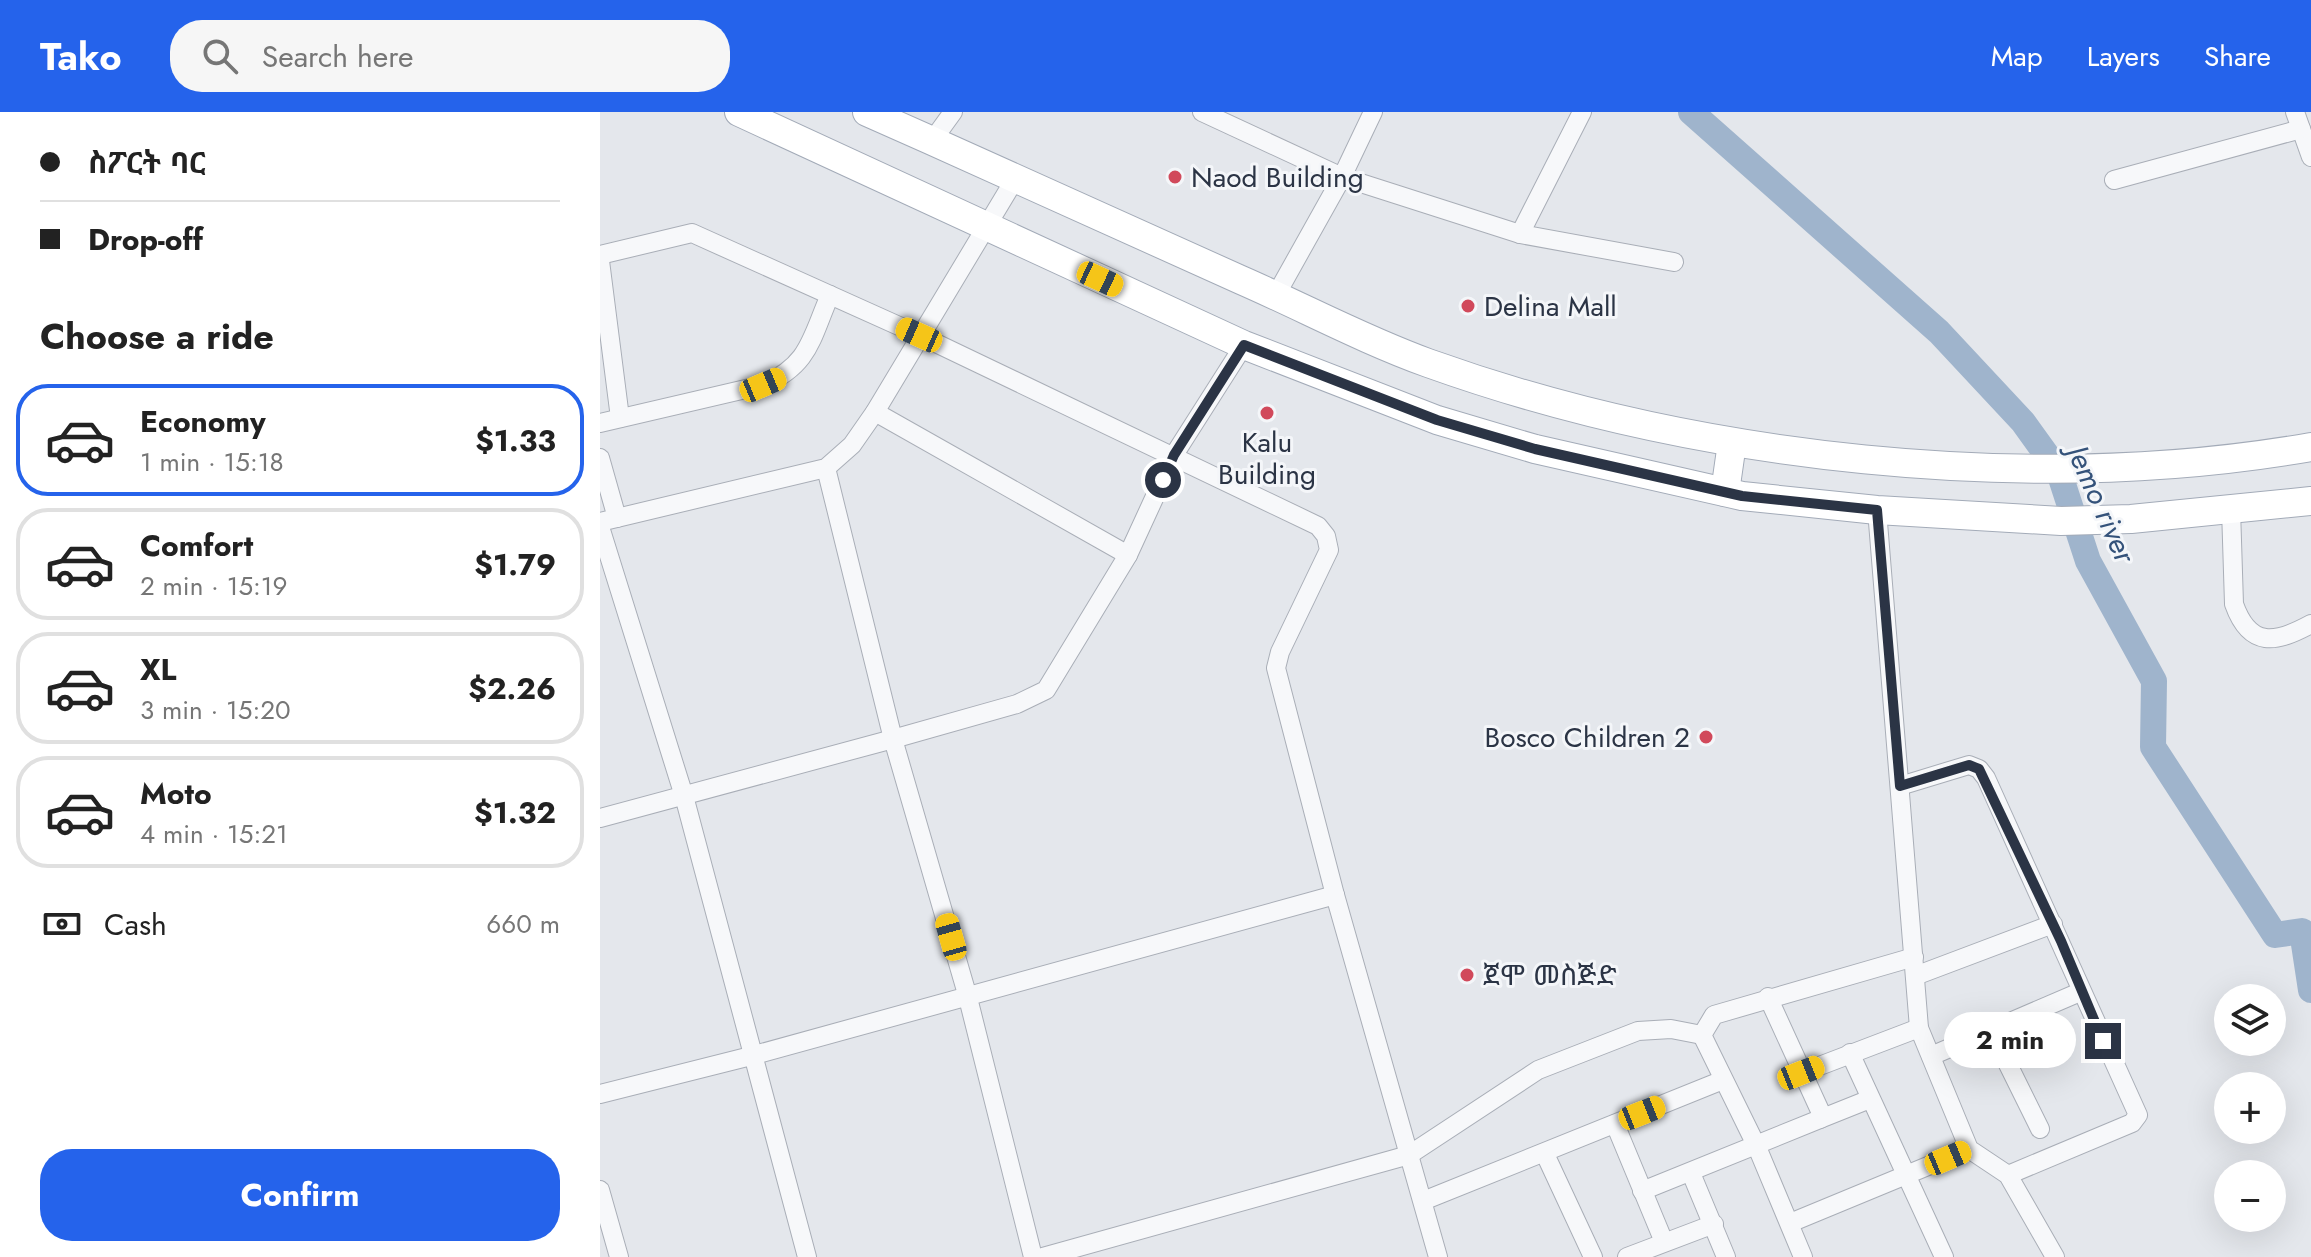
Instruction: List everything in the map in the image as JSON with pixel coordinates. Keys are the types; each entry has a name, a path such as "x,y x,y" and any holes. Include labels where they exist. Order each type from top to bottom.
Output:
{"main road":[{"path":"739,112 1244,345 1437,420 1535,449 1725,492 1877,510 2061,521 2131,519 2311,501"},
{"path":"867,112 1426,362 1559,404 1732,443 1997,468 2241,459 2311,447"},
{"path":"1725,492 1732,443"}],"street":[{"path":"932,141 953,112"},
{"path":"1202,112 1342,177 1520,234 1674,262"},
{"path":"1276,295 1342,177 1373,112"},
{"path":"1520,234 1582,112"},
{"path":"2114,180 2298,120 2311,157"},
{"path":"606,522 826,468 852,445 875,412 1015,179"},
{"path":"620,418 600,258 692,233 919,335 1318,526 1326,536 1329,550 1280,652 1276,668 1335,895 1438,1257"},
{"path":"600,423 763,385 786,375 799,364 830,295"},
{"path":"600,818 1017,704 1046,690 1128,555 1174,455 1244,345"},
{"path":"875,412 1128,555"},
{"path":"600,458 606,522 684,796 807,1257"},
{"path":"826,468 893,739 967,994 1033,1257"},
{"path":"2231,509 2234,604 2238,617 2248,630 2266,640 2277,640 2311,624"},
{"path":"1877,510 1919,1028 1969,1149 2008,1175 2055,1257"},
{"path":"1900,786 1969,765 1979,769 2053,924 2080,992 2138,1115 2132,1123 2008,1175"},
{"path":"600,1094 751,1056 1335,895"},
{"path":"1702,1035 1714,1015 1768,997 1914,966 2053,924"},
{"path":"1931,1056 2080,992"},
{"path":"1768,997 1820,1119"},
{"path":"1801,1073 1919,1028"},
{"path":"1043,1257 1409,1155 1538,1070 1638,1031 1671,1029 1702,1035"},
{"path":"1992,1032 2040,1129"},
{"path":"1702,1035 1757,1147 1803,1257"},
{"path":"1850,1053 1944,1257"},
{"path":"1423,1201 1723,1080"},
{"path":"1642,1191 1870,1099"},
{"path":"1615,1124 1664,1242"},
{"path":"1790,1223 1969,1149"},
{"path":"1545,1154 1593,1257"},
{"path":"1691,1173 1726,1257"},
{"path":"600,1190 619,1257"},
{"path":"1627,1257 1714,1224"}],"waterway":[{"name":"Jemo river","path":"1691,112 1939,332 2023,422 2059,472 2088,561 2154,681 2153,747 2275,935 2302,931 2311,990"}],"place":[{"name":"Naod Building","path":"1175,177"},
{"name":"Delina Mall","path":"1468,306"},
{"name":"Kalu Building","path":"1267,413"},
{"name":"Bosco Children 2","path":"1706,737"},
{"name":"ጀሞ መስጅድ","path":"1467,975"}],"route":[{"path":"1163,480 1174,455 1244,345 1437,420 1535,449 1742,496 1877,510 1900,786 1969,765 1979,769 1986,778 2061,941 2103,1041"}]}
